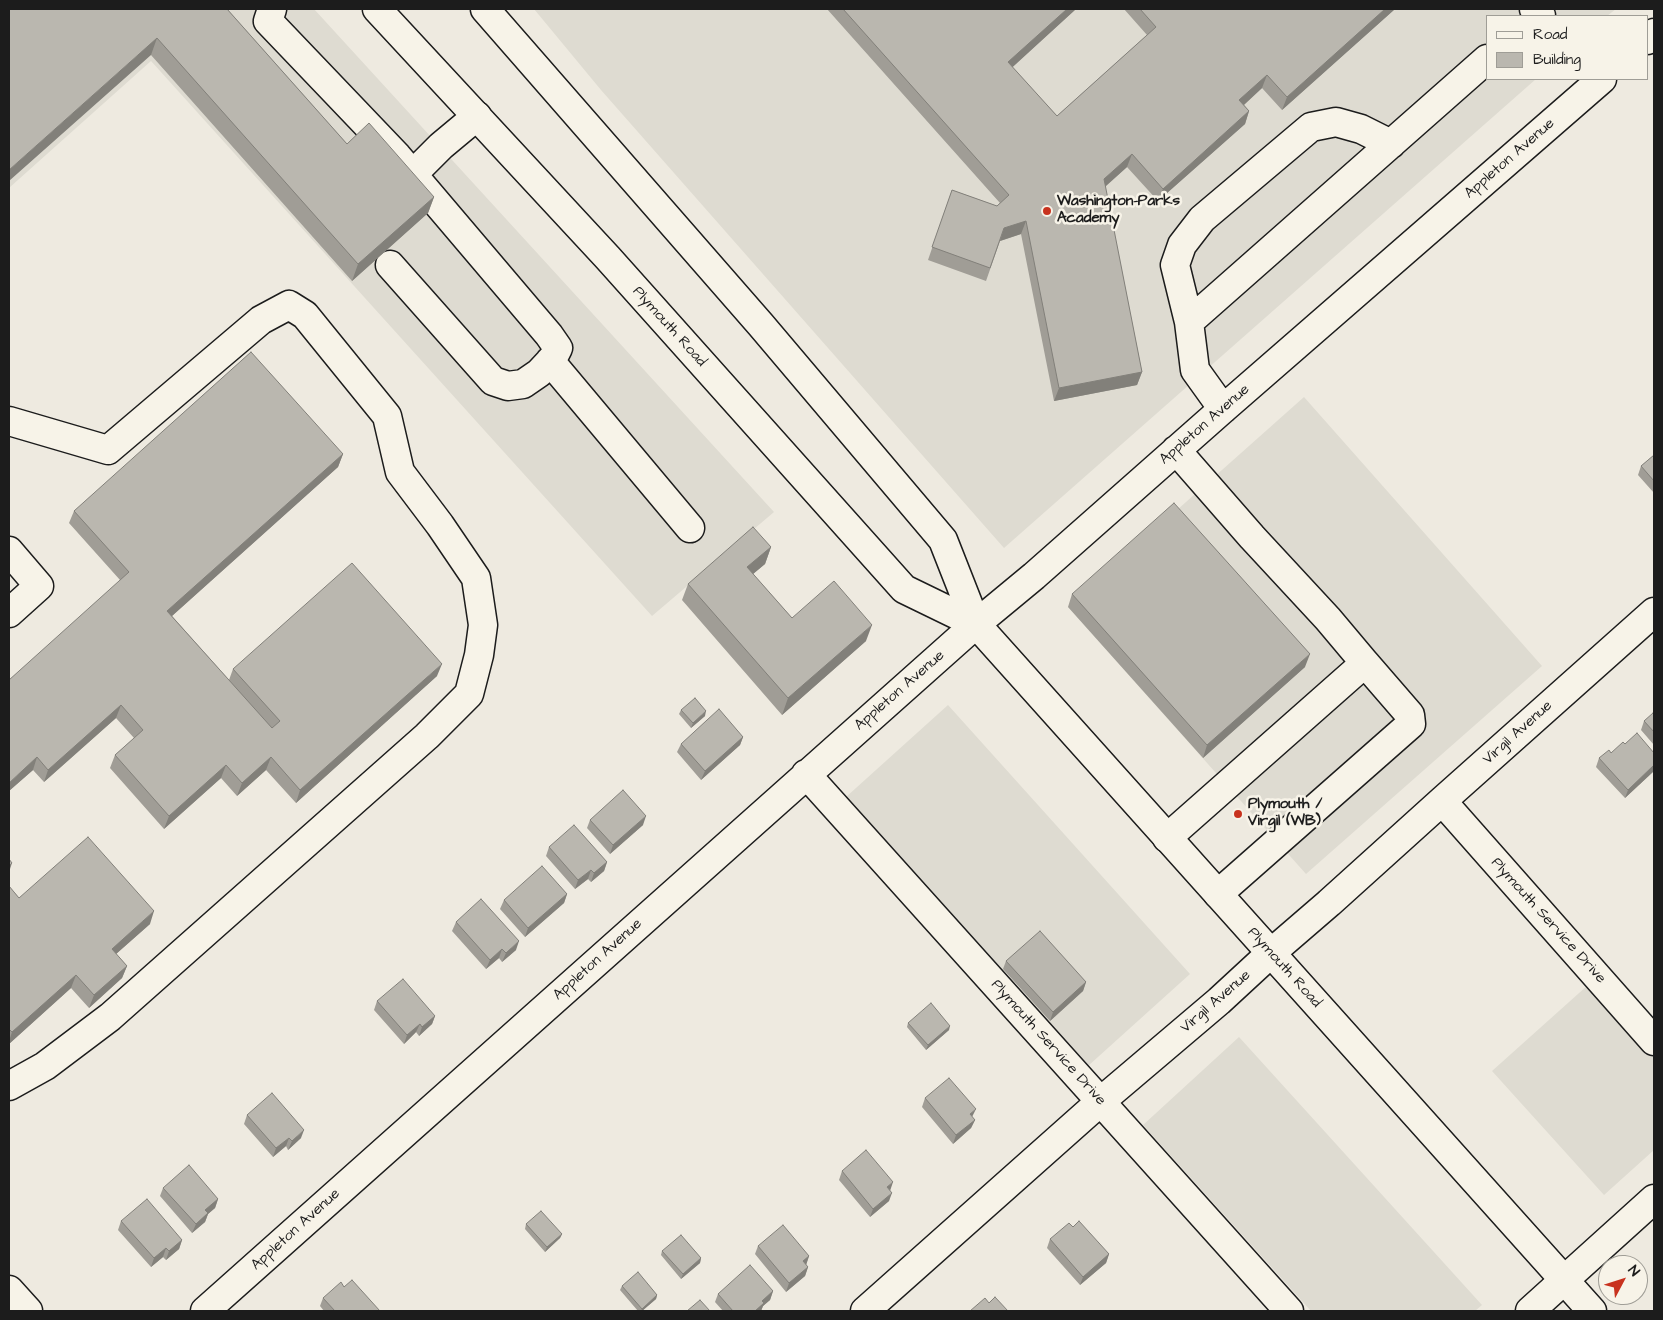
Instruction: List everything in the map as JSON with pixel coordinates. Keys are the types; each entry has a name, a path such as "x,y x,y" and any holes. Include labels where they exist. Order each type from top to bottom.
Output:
{"street":[{"path":"272,9 268,21 275,31 397,156 549,334 558,348 550,362 539,373 523,384 508,386 493,380 390,265"},
{"name":"Plymouth Road","path":"377,9 608,258 904,589 976,624"},
{"name":"Plymouth Road","path":"485,9 761,325 942,540 976,624 1592,1311"},
{"path":"1189,322 1486,60"},
{"name":"Appleton Avenue","path":"205,1311 806,774 1599,80"},
{"path":"413,174 441,146 477,116"},
{"path":"1222,409 1195,370 1189,322 1175,265 1182,246 1202,219 1311,127 1336,122 1361,129 1391,144"},
{"path":"9,421 108,450 261,320 289,305 305,315 387,416 400,472 440,525 476,578 483,625 479,655 468,694 428,736 110,1017 45,1066 9,1086"},
{"path":"550,362 690,528"},
{"path":"1176,450 1365,662 1410,716 1411,724 1218,894"},
{"path":"9,551 40,586 9,613"},
{"name":"Virgil Avenue","path":"865,1311 1100,1102 1219,1001 1654,612"},
{"path":"1167,838 1365,662"},
{"name":"Plymouth Service Drive","path":"806,774 1289,1311"},
{"name":"Plymouth Service Drive","path":"1442,801 1654,1041"},
{"path":"1530,1311 1654,1199"},
{"path":"9,1290 28,1311"}],"shaded area":[{"path":"9,9 314,9 774,512 652,616 151,61 9,188"},
{"name":"Washington-Parks Academy","path":"534,9 1616,9 1608,15 1486,15 1486,80 1535,80 1004,548 601,90"},
{"path":"1304,397 1542,666 1306,874 1068,607"},
{"path":"948,705 1190,974 1088,1066 846,797"},
{"path":"1588,985 1654,1058 1654,1150 1604,1195 1492,1071"},
{"path":"1239,1037 1482,1305 1475,1311 1311,1311 1143,1125"}],"building":[{"path":"9,9 227,9 347,144 369,123 434,197 358,264 157,38 9,170"},
{"path":"843,9 1067,9 1008,62 1057,116 1156,27 1140,9 1385,9 1287,97 1267,75 1239,100 1249,111 1163,189 1132,154 1104,179 1142,372 1059,388 1026,221 1004,228 990,268 932,247 952,190 997,206 1009,195"},
{"path":"251,352 343,454 167,611 272,728 280,721 233,669 352,563 442,664 300,790 271,757 242,783 226,765 169,816 115,755 143,730 121,705 48,770 37,757 9,783 9,680 129,572 74,511"},
{"path":"1654,455 1654,481 1641,466"},
{"path":"1174,503 1310,654 1207,745 1072,594"},
{"path":"753,527 771,547 747,567 792,618 834,581 872,625 788,698 688,584"},
{"path":"695,698 706,711 693,723 681,710"},
{"path":"719,709 743,737 705,771 681,744"},
{"path":"1653,713 1654,715 1654,732 1644,721"},
{"path":"1637,733 1654,753 1654,765 1628,790 1599,758 1609,750 1611,753 1623,742 1625,744"},
{"path":"623,790 646,816 613,845 590,820"},
{"path":"574,825 607,862 594,873 591,870 578,880 549,847"},
{"path":"88,837 154,911 112,949 127,966 94,995 76,975 12,1032 9,1029 9,886 19,898"},
{"path":"542,866 567,894 528,928 504,900"},
{"path":"481,899 519,941 506,953 502,949 490,960 456,922"},
{"path":"1040,931 1086,982 1053,1012 1006,961"},
{"path":"403,979 435,1016 422,1027 420,1024 407,1035 377,1001"},
{"path":"931,1003 950,1026 928,1045 908,1023"},
{"path":"949,1078 976,1109 970,1114 975,1120 956,1135 925,1098"},
{"path":"272,1093 304,1130 292,1141 289,1138 276,1148 247,1115"},
{"path":"866,1150 893,1182 887,1187 892,1193 873,1209 842,1171"},
{"path":"189,1165 218,1199 205,1210 208,1213 196,1224 163,1188"},
{"path":"147,1199 182,1240 169,1251 166,1248 154,1258 121,1221"},
{"path":"541,1211 562,1234 547,1247 526,1224"},
{"path":"1079,1221 1109,1254 1083,1277 1050,1239 1069,1223 1073,1227"},
{"path":"783,1225 809,1256 803,1261 808,1267 789,1283 758,1246"},
{"path":"681,1235 701,1258 683,1274 662,1251"},
{"path":"750,1265 773,1291 755,1311 733,1311 718,1294"},
{"path":"638,1272 657,1295 642,1309 622,1286"},
{"path":"352,1280 380,1311 335,1311 323,1298 341,1282 344,1287"},
{"path":"995,1297 1008,1311 970,1311 985,1298 989,1303"},
{"path":"700,1300 710,1311 687,1311"}],"place":[{"name":"Washington-Parks Academy","path":"1047,211"},
{"name":"Plymouth / Virgil (WB)","path":"1238,814"}]}
